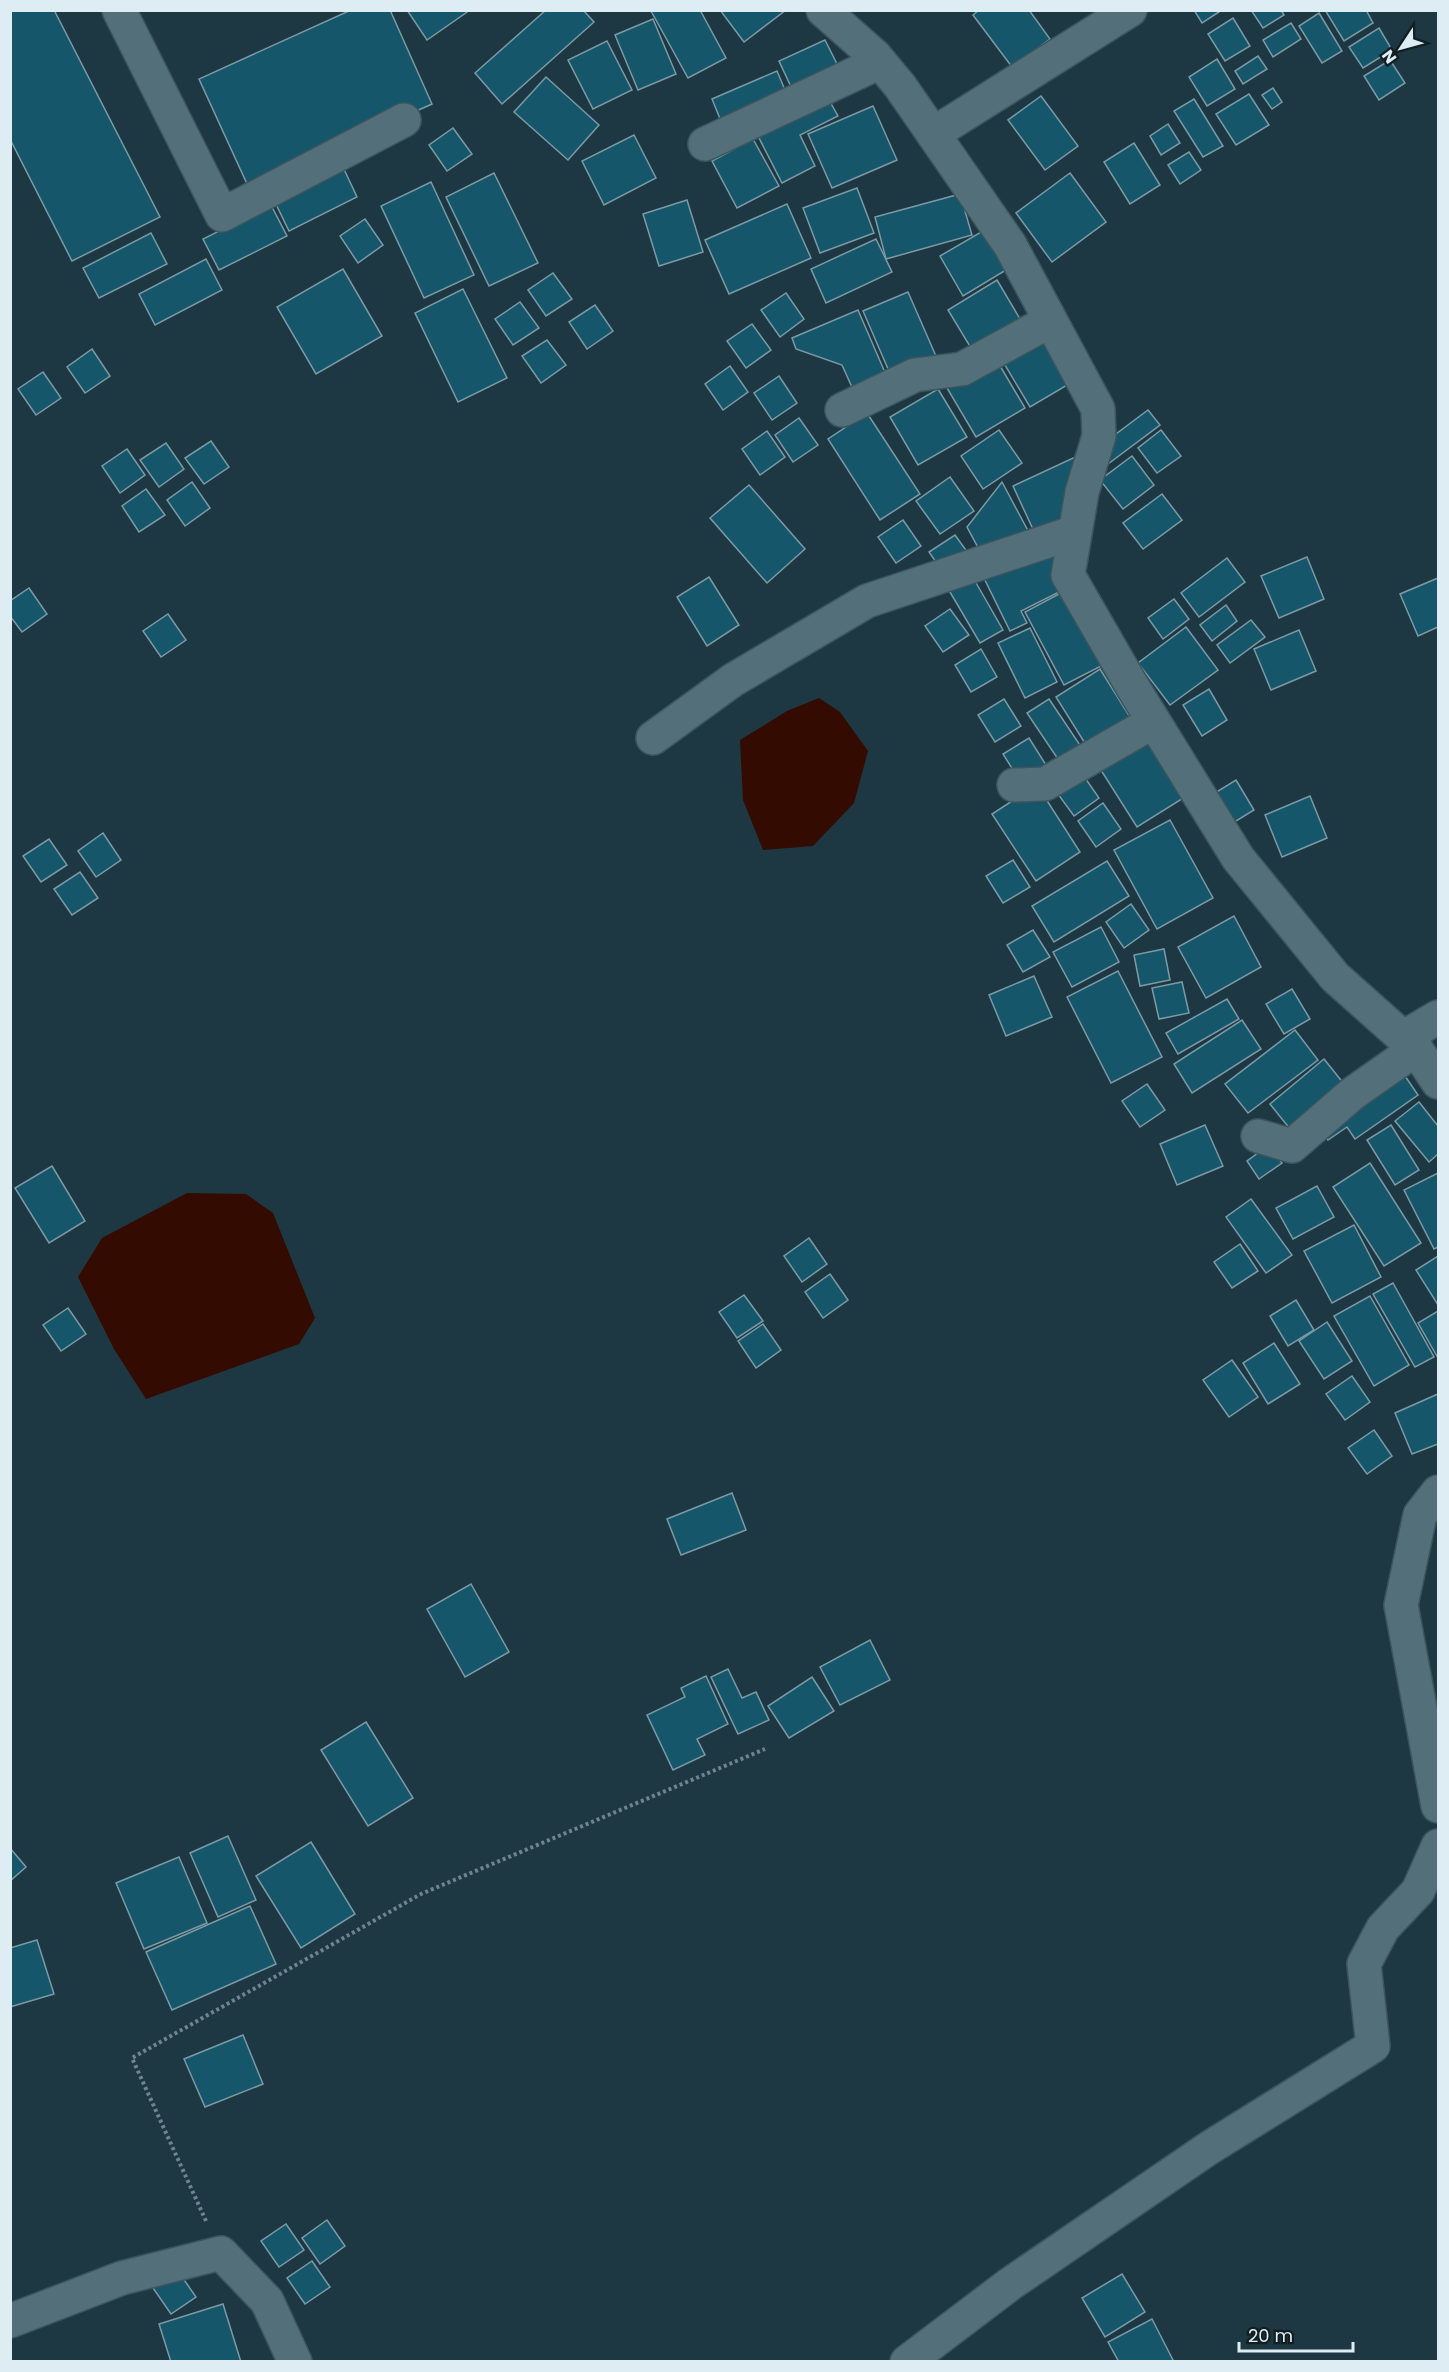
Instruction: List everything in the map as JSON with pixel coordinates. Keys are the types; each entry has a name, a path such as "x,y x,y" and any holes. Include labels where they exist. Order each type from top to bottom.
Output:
{"street":[{"path":"119,10 222,215 404,120"},
{"path":"823,10 880,62 900,86 1010,245 1098,410 1099,436 1082,492 1068,575 1153,722 1238,858 1335,977 1416,1049 1438,1082"},
{"path":"933,135 1130,10"},
{"path":"705,144 880,62"},
{"path":"842,410 915,375 962,369 1050,321"},
{"path":"653,738 733,680 867,602 1075,532"},
{"path":"1014,785 1045,784 1153,722"},
{"path":"1416,1049 1411,1033 1438,1017"},
{"path":"1258,1136 1292,1146 1352,1094 1416,1049"},
{"path":"1438,1492 1420,1515 1401,1605 1438,1806"},
{"path":"907,2361 1010,2284 1200,2155 1373,2046 1364,1964 1383,1928 1418,1892 1438,1846"},
{"path":"10,2321 122,2278 221,2253 267,2301 295,2361"}],"path":[{"path":"221,2253 132,2058 421,1894 765,1749"}],"shaded area":[{"path":"819,698 840,712 868,751 854,803 813,846 763,850 743,800 740,740 787,711"},
{"path":"187,1193 246,1194 273,1213 315,1318 299,1344 146,1399 114,1349 78,1277 102,1238"}],"building":[{"path":"10,10 54,10 160,217 72,261 10,139"},
{"path":"351,10 390,10 432,104 248,186 199,79"},
{"path":"407,10 470,10 427,40"},
{"path":"546,10 583,10 594,22 502,104 475,73"},
{"path":"652,10 700,10 726,58 688,78"},
{"path":"720,10 786,10 744,42"},
{"path":"979,10 1029,10 1050,39 1012,67 973,15"},
{"path":"1194,10 1219,10 1219,12 1202,23"},
{"path":"1251,10 1281,10 1284,15 1263,28"},
{"path":"1325,10 1366,10 1373,23 1344,41"},
{"path":"1319,13 1342,51 1322,63 1299,26"},
{"path":"1233,18 1250,46 1225,61 1208,34"},
{"path":"653,19 676,74 638,90 615,35"},
{"path":"1291,23 1301,39 1273,57 1263,40"},
{"path":"1379,28 1392,50 1363,68 1349,47"},
{"path":"825,40 847,84 800,106 779,61"},
{"path":"607,41 632,90 593,109 568,60"},
{"path":"1258,56 1267,69 1243,84 1235,71"},
{"path":"1217,59 1235,89 1207,106 1189,77"},
{"path":"1390,60 1405,83 1379,100 1364,76"},
{"path":"777,71 793,109 727,136 712,99"},
{"path":"546,77 599,125 568,160 514,112"},
{"path":"1273,88 1282,102 1272,109 1262,95"},
{"path":"1249,94 1269,125 1236,145 1216,114"},
{"path":"1041,96 1078,146 1045,170 1008,120"},
{"path":"1194,99 1223,146 1203,157 1174,111"},
{"path":"829,100 838,116 800,135 815,166 782,183 758,136"},
{"path":"873,106 897,160 832,188 808,134"},
{"path":"1168,124 1180,143 1161,155 1150,136"},
{"path":"453,128 472,154 447,171 429,145"},
{"path":"634,135 656,178 604,205 582,161"},
{"path":"753,139 779,186 737,208 712,161"},
{"path":"1134,143 1160,185 1130,204 1104,162"},
{"path":"1189,152 1201,170 1180,184 1168,165"},
{"path":"342,165 357,197 289,231 274,200"},
{"path":"494,173 538,263 489,286 446,197"},
{"path":"1070,173 1106,222 1052,262 1016,213"},
{"path":"431,182 474,275 424,298 381,206"},
{"path":"857,188 874,233 820,253 803,208"},
{"path":"960,194 972,235 886,259 875,217"},
{"path":"687,200 703,252 659,266 643,214"},
{"path":"787,204 811,258 729,294 705,240"},
{"path":"271,205 287,236 219,270 203,239"},
{"path":"365,219 383,245 358,263 340,236"},
{"path":"988,228 1011,267 963,296 940,256"},
{"path":"151,233 167,264 99,298 83,268"},
{"path":"876,239 892,272 826,303 811,269"},
{"path":"206,259 222,290 155,325 139,294"},
{"path":"343,269 382,336 316,374 277,307"},
{"path":"553,273 572,299 546,316 528,290"},
{"path":"997,280 1026,329 977,358 948,310"},
{"path":"463,289 507,378 458,402 415,313"},
{"path":"908,292 946,379 901,399 863,311"},
{"path":"786,293 804,319 780,337 761,310"},
{"path":"520,302 539,328 513,345 495,319"},
{"path":"595,305 613,331 587,349 569,322"},
{"path":"858,310 893,391 860,405 842,365 796,349 792,338"},
{"path":"752,324 771,350 746,368 727,341"},
{"path":"1046,334 1074,381 1030,407 1002,360"},
{"path":"547,340 566,365 541,383 522,356"},
{"path":"92,349 110,376 85,393 67,367"},
{"path":"996,359 1025,408 976,437 947,388"},
{"path":"730,366 748,392 723,410 705,384"},
{"path":"43,372 61,398 36,415 18,389"},
{"path":"779,376 797,403 772,420 754,393"},
{"path":"938,389 967,437 918,465 890,417"},
{"path":"1148,410 1160,425 1108,464 1096,449"},
{"path":"867,413 920,494 880,520 828,439"},
{"path":"799,418 818,445 793,462 775,435"},
{"path":"999,430 1022,463 983,489 961,456"},
{"path":"1161,430 1181,456 1157,473 1138,448"},
{"path":"767,431 785,457 760,475 742,449"},
{"path":"211,441 229,467 204,484 185,458"},
{"path":"166,443 184,469 159,487 140,460"},
{"path":"127,449 145,475 120,493 102,466"},
{"path":"1086,452 1073,522 1037,538 1013,486"},
{"path":"1132,456 1154,485 1123,509 1100,480"},
{"path":"950,477 974,511 940,534 916,501"},
{"path":"192,482 210,508 185,526 167,500"},
{"path":"1002,482 1034,542 988,566 967,527"},
{"path":"749,485 805,549 767,583 710,518"},
{"path":"146,489 165,515 139,532 122,506"},
{"path":"1162,494 1182,520 1143,549 1123,523"},
{"path":"903,520 921,546 896,563 878,537"},
{"path":"955,535 973,560 947,578 929,552"},
{"path":"1067,537 1069,587 1021,611 1027,623 1010,631 983,576"},
{"path":"1307,557 1324,599 1279,618 1261,576"},
{"path":"1227,558 1245,582 1199,617 1181,593"},
{"path":"971,574 1003,630 980,643 947,587"},
{"path":"709,577 739,625 707,646 677,597"},
{"path":"1438,578 1438,627 1418,636 1400,594"},
{"path":"1072,587 1111,661 1064,685 1025,612"},
{"path":"29,588 47,614 22,632 10,616 10,601"},
{"path":"1174,599 1189,619 1163,639 1148,618"},
{"path":"1226,605 1237,621 1212,641 1200,625"},
{"path":"950,609 969,635 943,652 925,626"},
{"path":"168,614 186,640 161,657 143,631"},
{"path":"1251,620 1265,637 1230,663 1217,645"},
{"path":"1186,627 1218,670 1170,705 1138,663"},
{"path":"1030,628 1057,682 1025,698 998,643"},
{"path":"1299,630 1316,671 1271,690 1254,649"},
{"path":"981,649 997,677 971,692 955,665"},
{"path":"1100,669 1135,725 1091,753 1056,697"},
{"path":"1209,689 1227,720 1202,736 1183,705"},
{"path":"1004,699 1021,726 995,742 978,715"},
{"path":"1049,699 1088,757 1066,771 1027,713"},
{"path":"1148,737 1185,797 1137,827 1099,767"},
{"path":"1029,738 1046,765 1020,781 1003,754"},
{"path":"1081,772 1099,798 1074,816 1055,790"},
{"path":"1236,780 1254,810 1228,826 1210,796"},
{"path":"1037,785 1080,852 1036,881 992,814"},
{"path":"1310,796 1327,838 1282,857 1265,815"},
{"path":"1103,803 1121,829 1096,847 1078,821"},
{"path":"1170,820 1213,898 1157,929 1114,850"},
{"path":"103,833 121,860 96,877 78,851"},
{"path":"49,839 67,865 41,882 23,856"},
{"path":"1013,860 1030,887 1003,903 986,876"},
{"path":"1107,861 1129,896 1054,942 1032,906"},
{"path":"80,872 98,898 72,915 54,889"},
{"path":"1131,904 1149,930 1124,948 1106,922"},
{"path":"1234,916 1261,967 1206,998 1178,947"},
{"path":"1101,927 1119,962 1072,987 1053,952"},
{"path":"1033,930 1050,957 1023,972 1007,945"},
{"path":"1164,949 1170,980 1140,986 1134,955"},
{"path":"1118,971 1162,1057 1111,1083 1067,997"},
{"path":"1034,976 1052,1017 1006,1036 989,995"},
{"path":"1182,982 1189,1013 1159,1019 1152,988"},
{"path":"1292,989 1310,1019 1284,1034 1266,1004"},
{"path":"1227,999 1239,1019 1178,1054 1166,1033"},
{"path":"1242,1020 1261,1049 1192,1093 1174,1064"},
{"path":"1295,1030 1318,1060 1248,1113 1225,1084"},
{"path":"1324,1059 1344,1084 1290,1129 1270,1104"},
{"path":"1401,1070 1418,1095 1355,1139 1347,1127 1328,1140 1319,1128"},
{"path":"1147,1084 1165,1110 1140,1127 1122,1101"},
{"path":"1419,1102 1438,1126 1438,1154 1429,1162 1395,1121"},
{"path":"1205,1125 1223,1166 1177,1185 1160,1144"},
{"path":"1391,1125 1419,1170 1395,1185 1367,1140"},
{"path":"1269,1145 1282,1163 1259,1179 1247,1161"},
{"path":"1370,1163 1421,1243 1384,1266 1333,1187"},
{"path":"52,1166 85,1221 49,1243 15,1188"},
{"path":"1438,1173 1438,1247 1434,1249 1404,1190"},
{"path":"1317,1186 1334,1217 1293,1239 1276,1208"},
{"path":"1251,1199 1292,1255 1266,1273 1226,1217"},
{"path":"1354,1225 1381,1277 1332,1303 1304,1251"},
{"path":"809,1238 827,1264 802,1282 784,1256"},
{"path":"1240,1244 1258,1271 1232,1288 1214,1262"},
{"path":"1438,1256 1438,1305 1416,1270"},
{"path":"830,1274 848,1300 823,1318 805,1292"},
{"path":"1393,1283 1434,1357 1415,1367 1373,1294"},
{"path":"744,1295 763,1321 737,1338 719,1312"},
{"path":"1370,1296 1409,1365 1374,1386 1334,1316"},
{"path":"1296,1300 1314,1330 1288,1346 1270,1316"},
{"path":"68,1308 86,1334 61,1351 43,1325"},
{"path":"1438,1311 1438,1358 1418,1323"},
{"path":"1327,1322 1352,1361 1324,1379 1299,1341"},
{"path":"763,1324 781,1350 756,1368 738,1341"},
{"path":"1274,1343 1300,1384 1268,1404 1243,1363"},
{"path":"1232,1360 1258,1397 1229,1417 1203,1380"},
{"path":"1352,1376 1370,1402 1345,1420 1326,1394"},
{"path":"1438,1394 1438,1444 1412,1454 1395,1413"},
{"path":"1374,1430 1392,1456 1367,1474 1348,1448"},
{"path":"732,1493 746,1530 681,1555 667,1519"},
{"path":"471,1584 509,1652 465,1677 427,1609"},
{"path":"870,1640 890,1680 840,1705 820,1667"},
{"path":"728,1669 742,1698 756,1692 769,1720 738,1734 711,1677"},
{"path":"706,1676 728,1724 697,1739 705,1755 673,1770 647,1715 685,1697 681,1688"},
{"path":"812,1677 834,1711 789,1738 768,1706"},
{"path":"366,1722 413,1798 368,1826 321,1750"},
{"path":"228,1836 256,1900 218,1917 190,1853"},
{"path":"311,1842 355,1914 301,1948 256,1876"},
{"path":"10,1848 26,1867 10,1881"},
{"path":"179,1857 207,1923 144,1949 116,1883"},
{"path":"250,1906 276,1964 172,2010 146,1952"},
{"path":"37,1940 54,1994 10,2007 10,1948"},
{"path":"243,2035 263,2084 205,2107 184,2059"},
{"path":"327,2220 345,2246 320,2264 302,2238"},
{"path":"286,2224 304,2250 279,2267 261,2241"},
{"path":"312,2261 330,2287 305,2304 287,2278"},
{"path":"178,2271 196,2297 171,2314 153,2288"},
{"path":"1122,2274 1145,2312 1105,2337 1082,2298"},
{"path":"223,2304 241,2362 171,2362 159,2324"},
{"path":"1152,2319 1174,2362 1119,2362 1108,2342"}]}
